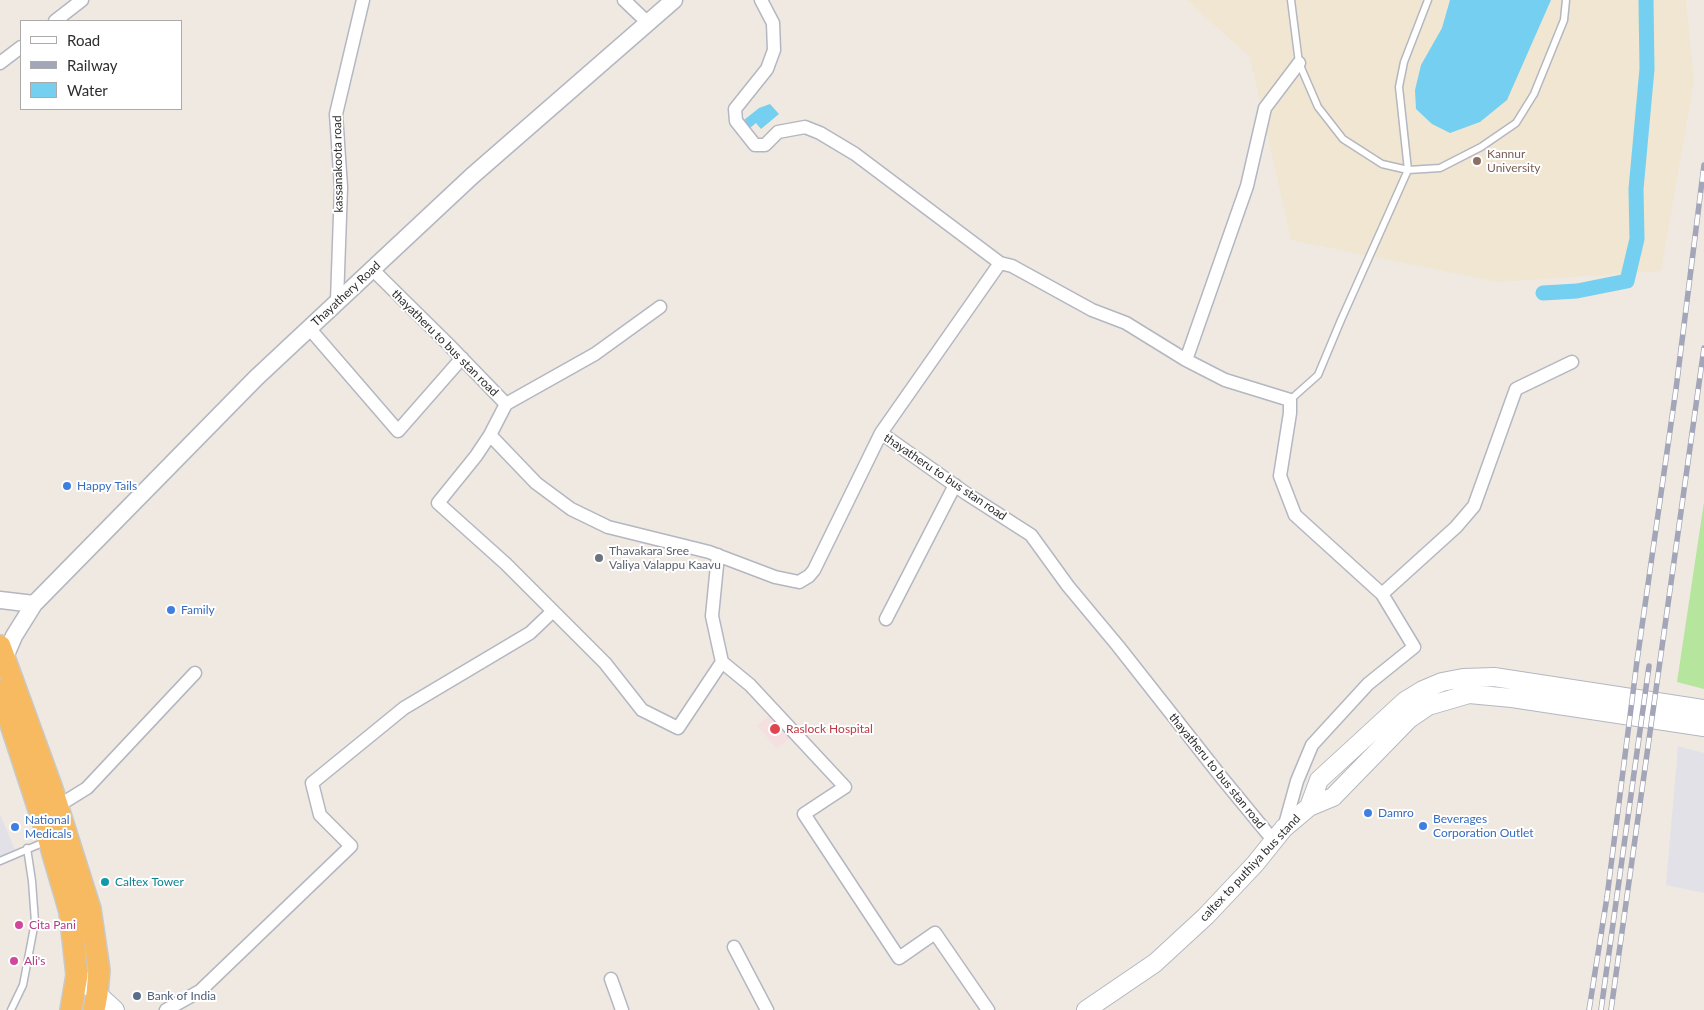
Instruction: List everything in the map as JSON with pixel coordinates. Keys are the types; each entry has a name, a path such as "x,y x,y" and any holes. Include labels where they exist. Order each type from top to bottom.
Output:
{"highway":[{"path":"2,651 58,806 90,909 99,970 96,1002"},
{"path":"0,691 49,840 70,912 77,975 71,1010"}],"main road":[{"path":"1309,807 1319,780 1406,701 1423,690 1442,682 1463,678 1494,677 1704,709"},
{"name":"caltex to puthiya bus stand","path":"1086,1010 1148,968 1178,943 1255,864 1279,834 1309,807 1334,797 1408,719 1428,706 1469,694 1512,698 1704,727"},
{"path":"77,975 96,1002 114,1010"}],"street":[{"path":"56,20 82,0"},
{"name":"kassanakoota road","path":"337,301 341,186 336,114 363,0"},
{"path":"624,0 648,23"},
{"name":"Thayathery Road","path":"2,651 34,604 256,378 472,176 674,0"},
{"path":"761,0 773,23 774,50 767,69 735,109 736,121 755,145 765,145 778,132 805,127 820,133 855,154 1000,263 1012,266 1092,310 1126,323 1186,360 1225,380 1290,400 1290,413 1280,476 1295,515 1382,594 1414,647 1368,684 1312,745 1297,780 1279,834"},
{"path":"0,64 20,48"},
{"path":"1186,360 1247,186 1265,108 1299,63"},
{"path":"880,433 1000,263"},
{"name":"thayatheru to bus stan road","path":"372,269 506,404 490,435 536,482 570,509 608,527 718,555 786,580 799,582 809,576 818,562 880,433 1031,535 1068,586 1222,778 1279,834"},
{"path":"506,404 595,354 660,306"},
{"path":"309,328 398,431 462,358"},
{"path":"1382,594 1456,527 1474,506 1516,389 1572,362"},
{"path":"490,435 476,456 438,503 506,564 605,663 642,710 678,728 722,662"},
{"path":"886,619 955,485"},
{"path":"718,555 712,616 722,662 750,685 844,787 804,814 899,958 935,933 988,1010"},
{"path":"0,600 34,604"},
{"path":"166,1010 200,991 350,846 320,815 312,783 404,708 530,633 553,611"},
{"path":"58,806 87,788 196,673"},
{"path":"734,947 767,1010"},
{"path":"611,979 622,1010"}],"lane":[{"path":"1291,0 1299,63 1318,106 1343,139 1382,164 1408,170 1440,168 1482,147 1516,123 1534,94 1564,20 1566,0"},
{"path":"1290,400 1318,375 1340,320 1408,170 1399,87 1404,62 1428,0"},
{"path":"0,861 49,840"},
{"path":"11,1010 23,985 35,922 27,848"}],"shaded area":[{"name":"Kannur University","path":"1187,0 1686,0 1694,81 1661,271 1498,282 1291,240 1250,57"},
{"name":"Raslock Hospital","path":"772,714 796,734 776,748 757,725"},
{"path":"1678,746 1704,753 1704,893 1666,885"},
{"path":"0,814 15,850 0,857"}],"green space":[{"path":"1704,502 1704,689 1677,682"}],"water":[{"path":"1450,0 1551,0 1507,100 1480,122 1450,133 1432,124 1416,109 1415,90 1421,65 1442,28"},
{"path":"770,104 779,114 761,129 756,123 750,128 744,120 759,108"}],"waterway":[{"path":"1543,293 1577,291 1627,281 1637,239 1636,189 1647,69 1646,0"}],"railway":[{"path":"1589,1010 1607,897 1637,661 1676,389 1704,165"},
{"path":"1611,1010 1704,348"},
{"path":"1601,1010 1649,666"}],"place":[{"name":"Kannur University","path":"1477,161"},
{"name":"Happy Tails","path":"67,486"},
{"name":"Thavakara Sree Valiya Valappu Kaavu","path":"599,558"},
{"name":"Family","path":"171,610"},
{"name":"Raslock Hospital","path":"775,729"},
{"name":"Damro","path":"1368,813"},
{"name":"Beverages Corporation Outlet","path":"1423,826"},
{"name":"National Medicals","path":"15,827"},
{"name":"Caltex Tower","path":"105,882"},
{"name":"Cita Pani","path":"19,925"},
{"name":"Ali's","path":"14,961"},
{"name":"Bank of India","path":"137,996"}]}
